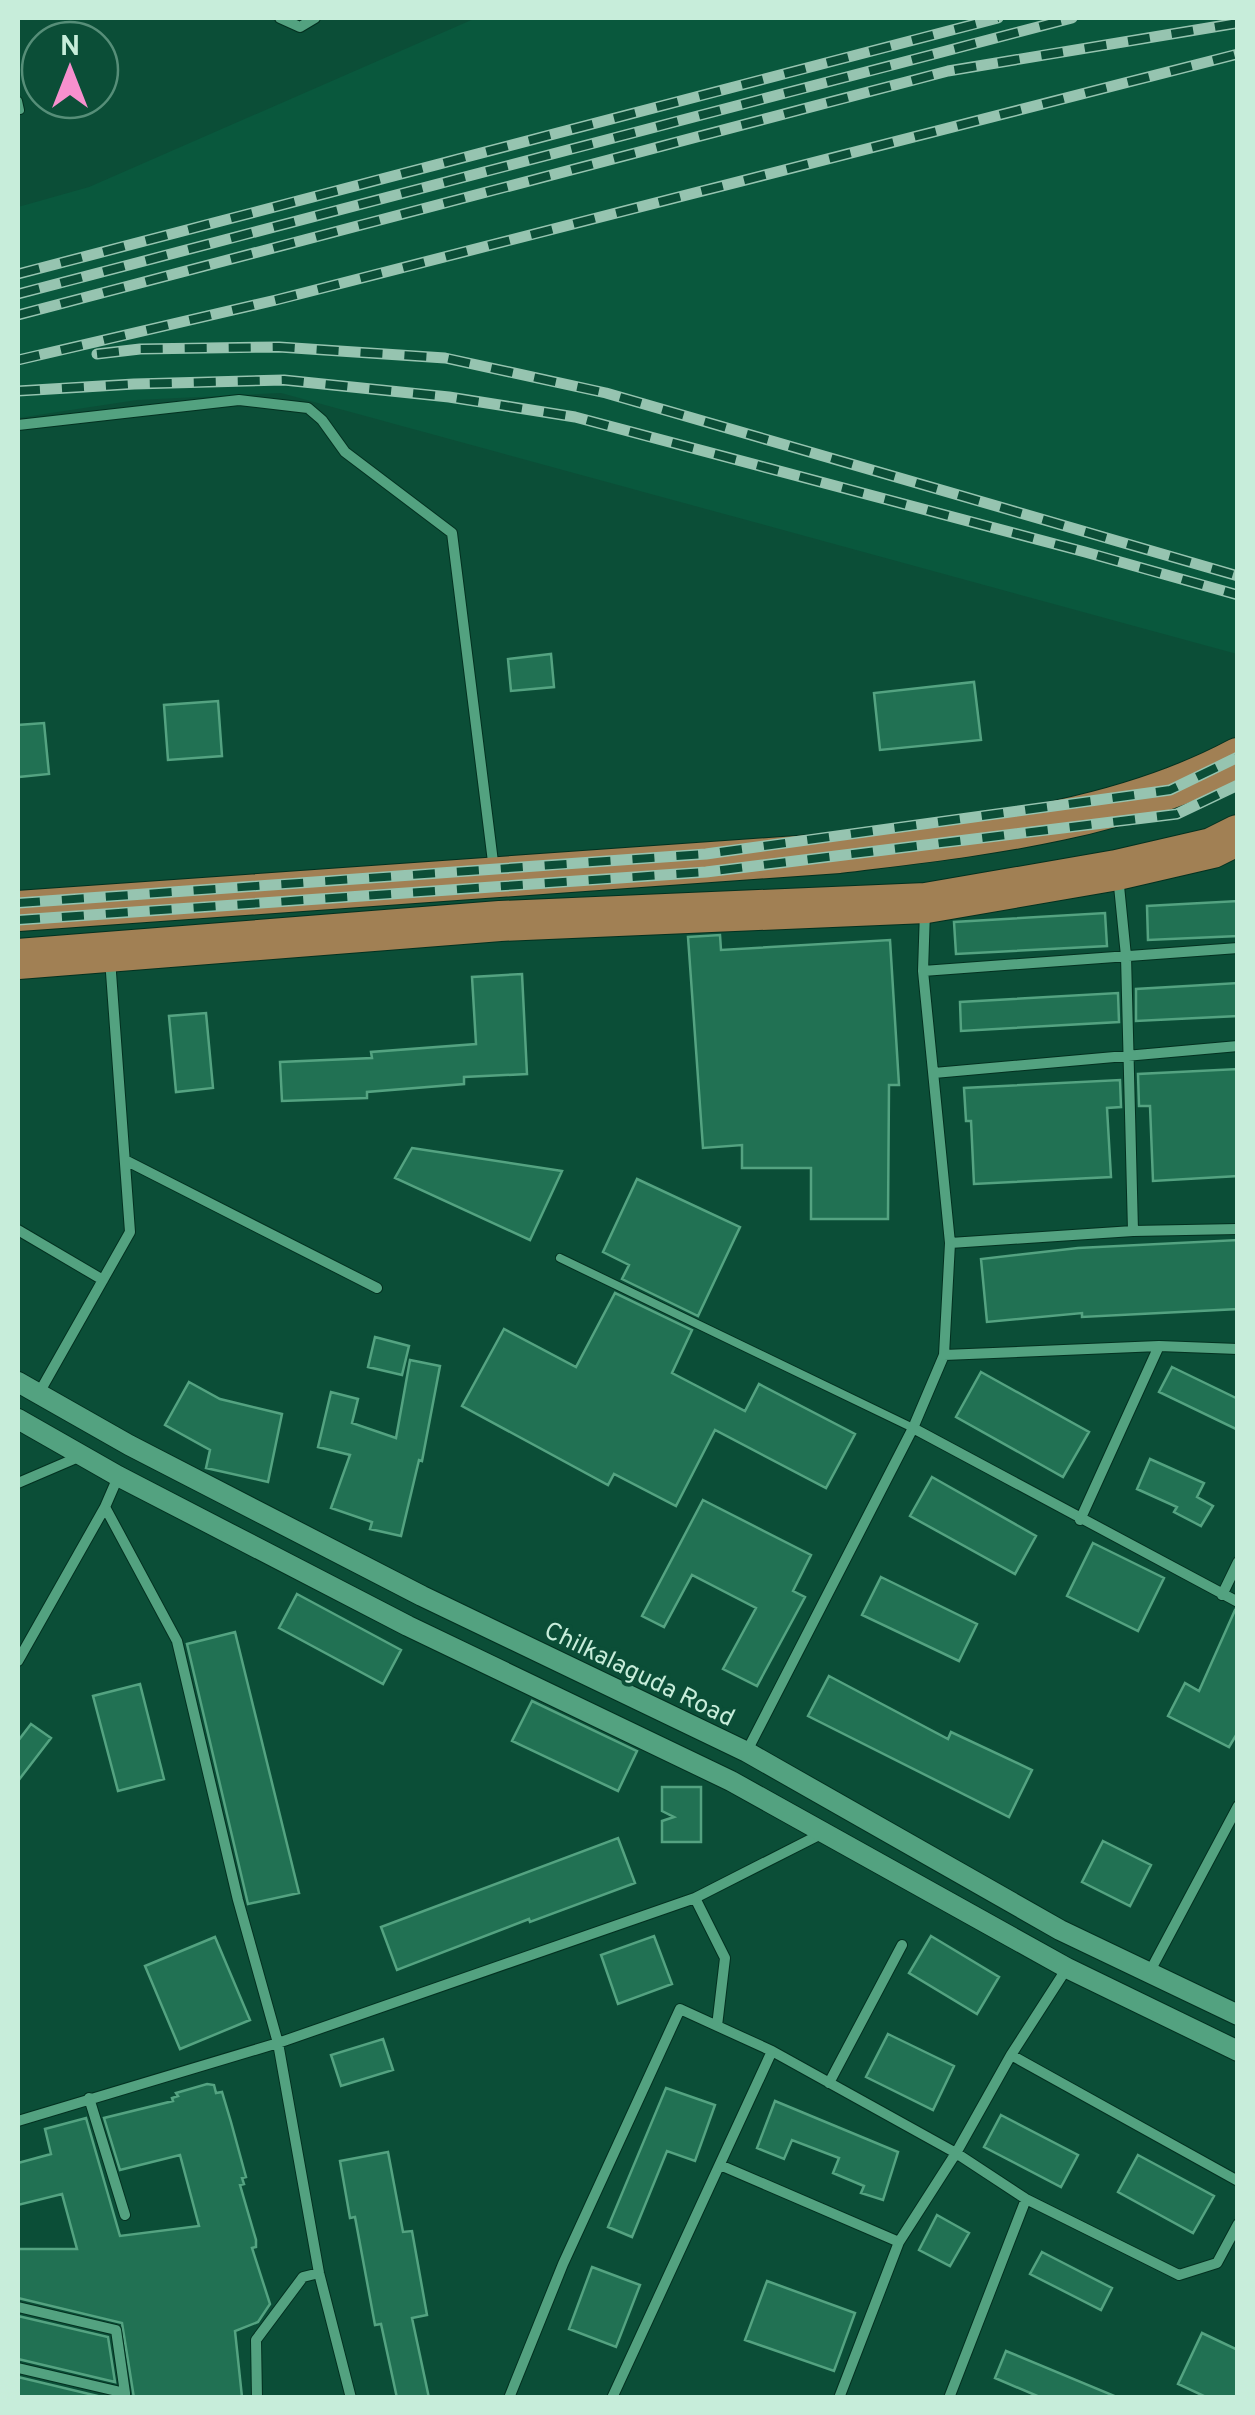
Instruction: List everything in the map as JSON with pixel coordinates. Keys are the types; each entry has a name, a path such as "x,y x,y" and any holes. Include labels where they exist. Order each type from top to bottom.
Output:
{"main road":[{"path":"18,911 839,853 938,841 1122,805 1238,758"},
{"path":"18,959 500,921 926,903 1117,870 1212,848 1238,835"},
{"name":"Chilkalaguda Road","path":"18,1382 129,1445 422,1596 747,1752 1060,1930 1238,2015"},
{"path":"18,1419 118,1476 408,1626 731,1780 1067,1968 1238,2051"}],"street":[{"path":"280,18 300,27 315,18"},
{"path":"18,425 239,400 308,408 345,452 452,533 494,878"},
{"path":"1117,870 1126,956 1133,1231"},
{"path":"747,1752 914,1428 944,1355 950,1243 924,971 926,903"},
{"path":"924,971 1238,948"},
{"path":"38,1394 130,1232 110,954"},
{"path":"934,1074 1238,1046"},
{"path":"125,1160 377,1288"},
{"path":"950,1243 1133,1231 1238,1229"},
{"path":"18,1230 103,1280"},
{"path":"944,1355 1159,1346 1238,1349"},
{"path":"1080,1520 1159,1346"},
{"path":"914,1428 1238,1602"},
{"path":"18,1482 82,1456"},
{"path":"18,1661 105,1508 118,1476"},
{"path":"105,1508 176,1640 238,1900 278,2043 319,2273 352,2398"},
{"path":"1222,1595 1238,1562"},
{"path":"1148,1973 1238,1806"},
{"path":"18,2121 278,2043 695,1898 825,1832"},
{"path":"695,1898 724,1958 717,2026"},
{"path":"829,2083 902,1945"},
{"path":"838,2398 898,2242 1067,1968"},
{"path":"509,2398 563,2264 680,2009 772,2051 956,2153 1026,2198 1179,2275 1216,2263 1238,2224"},
{"path":"612,2398 772,2051"},
{"path":"1011,2056 1238,2182"},
{"path":"89,2098 125,2216"},
{"path":"720,2164 898,2242"},
{"path":"950,2398 1026,2198"},
{"path":"256,2398 256,2340 303,2277 319,2273"},
{"path":"18,2307 116,2330 125,2395 18,2368"}],"lane":[{"path":"560,1258 914,1428"}],"shaded area":[{"path":"476,18 1237,18 1237,654 281,393 137,400 18,418 18,207 89,187"}],"building":[{"path":"551,654 554,687 511,691 508,659"},
{"path":"974,682 981,740 880,750 874,693"},
{"path":"218,701 222,756 168,760 164,705"},
{"path":"44,723 49,774 18,777 18,725"},
{"path":"1238,901 1238,936 1148,940 1147,906"},
{"path":"1105,913 1107,946 956,954 954,922"},
{"path":"720,935 721,950 890,940 899,1085 889,1085 888,1219 811,1219 811,1168 742,1168 742,1145 703,1148 688,937"},
{"path":"522,974 527,1074 464,1077 464,1084 367,1092 367,1098 282,1101 280,1062 372,1058 371,1052 476,1044 472,977"},
{"path":"1238,983 1238,1016 1136,1021 1136,989"},
{"path":"1118,993 1119,1022 961,1031 960,1002"},
{"path":"206,1013 213,1088 176,1092 169,1016"},
{"path":"1238,1069 1238,1176 1153,1181 1150,1106 1139,1106 1138,1074"},
{"path":"1120,1080 1121,1107 1107,1108 1111,1177 974,1184 971,1121 966,1121 964,1088"},
{"path":"412,1148 562,1171 530,1240 395,1178"},
{"path":"637,1179 740,1227 698,1316 622,1279 629,1265 603,1252"},
{"path":"1238,1240 1238,1309 1082,1317 1082,1313 987,1322 981,1259 1078,1248"},
{"path":"615,1293 692,1330 672,1373 745,1411 759,1384 855,1434 826,1488 715,1430 676,1506 614,1474 608,1485 462,1406 504,1329 576,1367"},
{"path":"375,1337 409,1346 402,1375 368,1367"},
{"path":"410,1360 440,1366 422,1461 419,1460 401,1536 370,1529 372,1522 331,1508 350,1455 318,1447 331,1392 358,1399 352,1423 396,1438"},
{"path":"1172,1367 1238,1399 1238,1430 1159,1392"},
{"path":"981,1372 1089,1432 1063,1477 956,1417"},
{"path":"189,1382 220,1399 282,1414 268,1482 206,1468 210,1450 165,1425"},
{"path":"1150,1459 1204,1483 1197,1497 1213,1506 1201,1526 1174,1512 1177,1507 1137,1489"},
{"path":"932,1477 1036,1536 1015,1574 910,1516"},
{"path":"703,1500 811,1555 793,1591 805,1597 757,1686 723,1669 756,1608 692,1575 664,1627 642,1616"},
{"path":"1093,1543 1164,1578 1138,1631 1067,1596"},
{"path":"881,1577 977,1624 959,1661 862,1615"},
{"path":"297,1594 401,1650 383,1684 279,1628"},
{"path":"1235,1610 1238,1732 1229,1747 1168,1716 1185,1683 1199,1691"},
{"path":"235,1632 299,1893 248,1904 187,1644"},
{"path":"829,1676 948,1739 951,1732 1032,1770 1009,1817 808,1716"},
{"path":"140,1684 164,1779 118,1791 93,1696"},
{"path":"532,1701 637,1751 618,1791 512,1741"},
{"path":"31,1724 51,1738 18,1781 18,1741"},
{"path":"662,1787 701,1787 701,1842 662,1842 662,1821 674,1817 662,1811"},
{"path":"618,1838 635,1883 397,1970 381,1927"},
{"path":"1103,1841 1151,1865 1130,1906 1082,1882"},
{"path":"654,1936 672,1984 618,2004 601,1955"},
{"path":"931,1936 999,1977 977,2014 909,1973"},
{"path":"215,1937 250,2020 180,2049 145,1966"},
{"path":"888,2034 954,2066 933,2110 866,2077"},
{"path":"383,2039 393,2070 341,2086 331,2055"},
{"path":"214,2085 216,2093 222,2092 231,2122 246,2177 240,2185 256,2240 256,2247 252,2248 270,2304 258,2322 235,2331 242,2397 134,2398 122,2323 18,2298 18,2249 77,2249 62,2194 18,2205 18,2163 51,2154 45,2129 86,2118 120,2236 199,2226 180,2155 120,2170 104,2118 173,2101 176,2093"},
{"path":"666,2088 715,2105 695,2161 667,2151 632,2237 608,2227"},
{"path":"775,2101 898,2152 883,2200 861,2193 864,2186 833,2173 839,2158 792,2140 784,2159 757,2148"},
{"path":"1001,2115 1078,2155 1061,2187 984,2147"},
{"path":"388,2152 403,2232 412,2231 427,2315 412,2318 429,2398 397,2398 381,2324 375,2325 340,2161"},
{"path":"1138,2155 1214,2196 1193,2233 1118,2192"},
{"path":"937,2215 969,2233 950,2266 919,2250"},
{"path":"1042,2252 1112,2288 1101,2310 1030,2274"},
{"path":"592,2267 640,2285 616,2347 569,2329"},
{"path":"767,2281 855,2313 834,2371 745,2340"},
{"path":"18,2316 108,2337 115,2382 18,2359"},
{"path":"1202,2333 1238,2350 1238,2398 1208,2398 1178,2384"},
{"path":"1006,2351 1117,2398 1042,2398 995,2378"},
{"path":"18,2377 106,2398 18,2398"}],"railway":[{"path":"18,274 998,18"},
{"path":"18,294 1072,18"},
{"path":"18,315 948,71 1238,23"},
{"path":"18,360 276,300 1238,54"},
{"path":"97,354 140,349 279,347 445,358 606,393 1238,576"},
{"path":"18,391 284,380 449,397 575,417 1238,595"},
{"path":"18,903 706,854 1170,790 1238,757"},
{"path":"18,920 706,872 1177,814 1238,785"}]}
